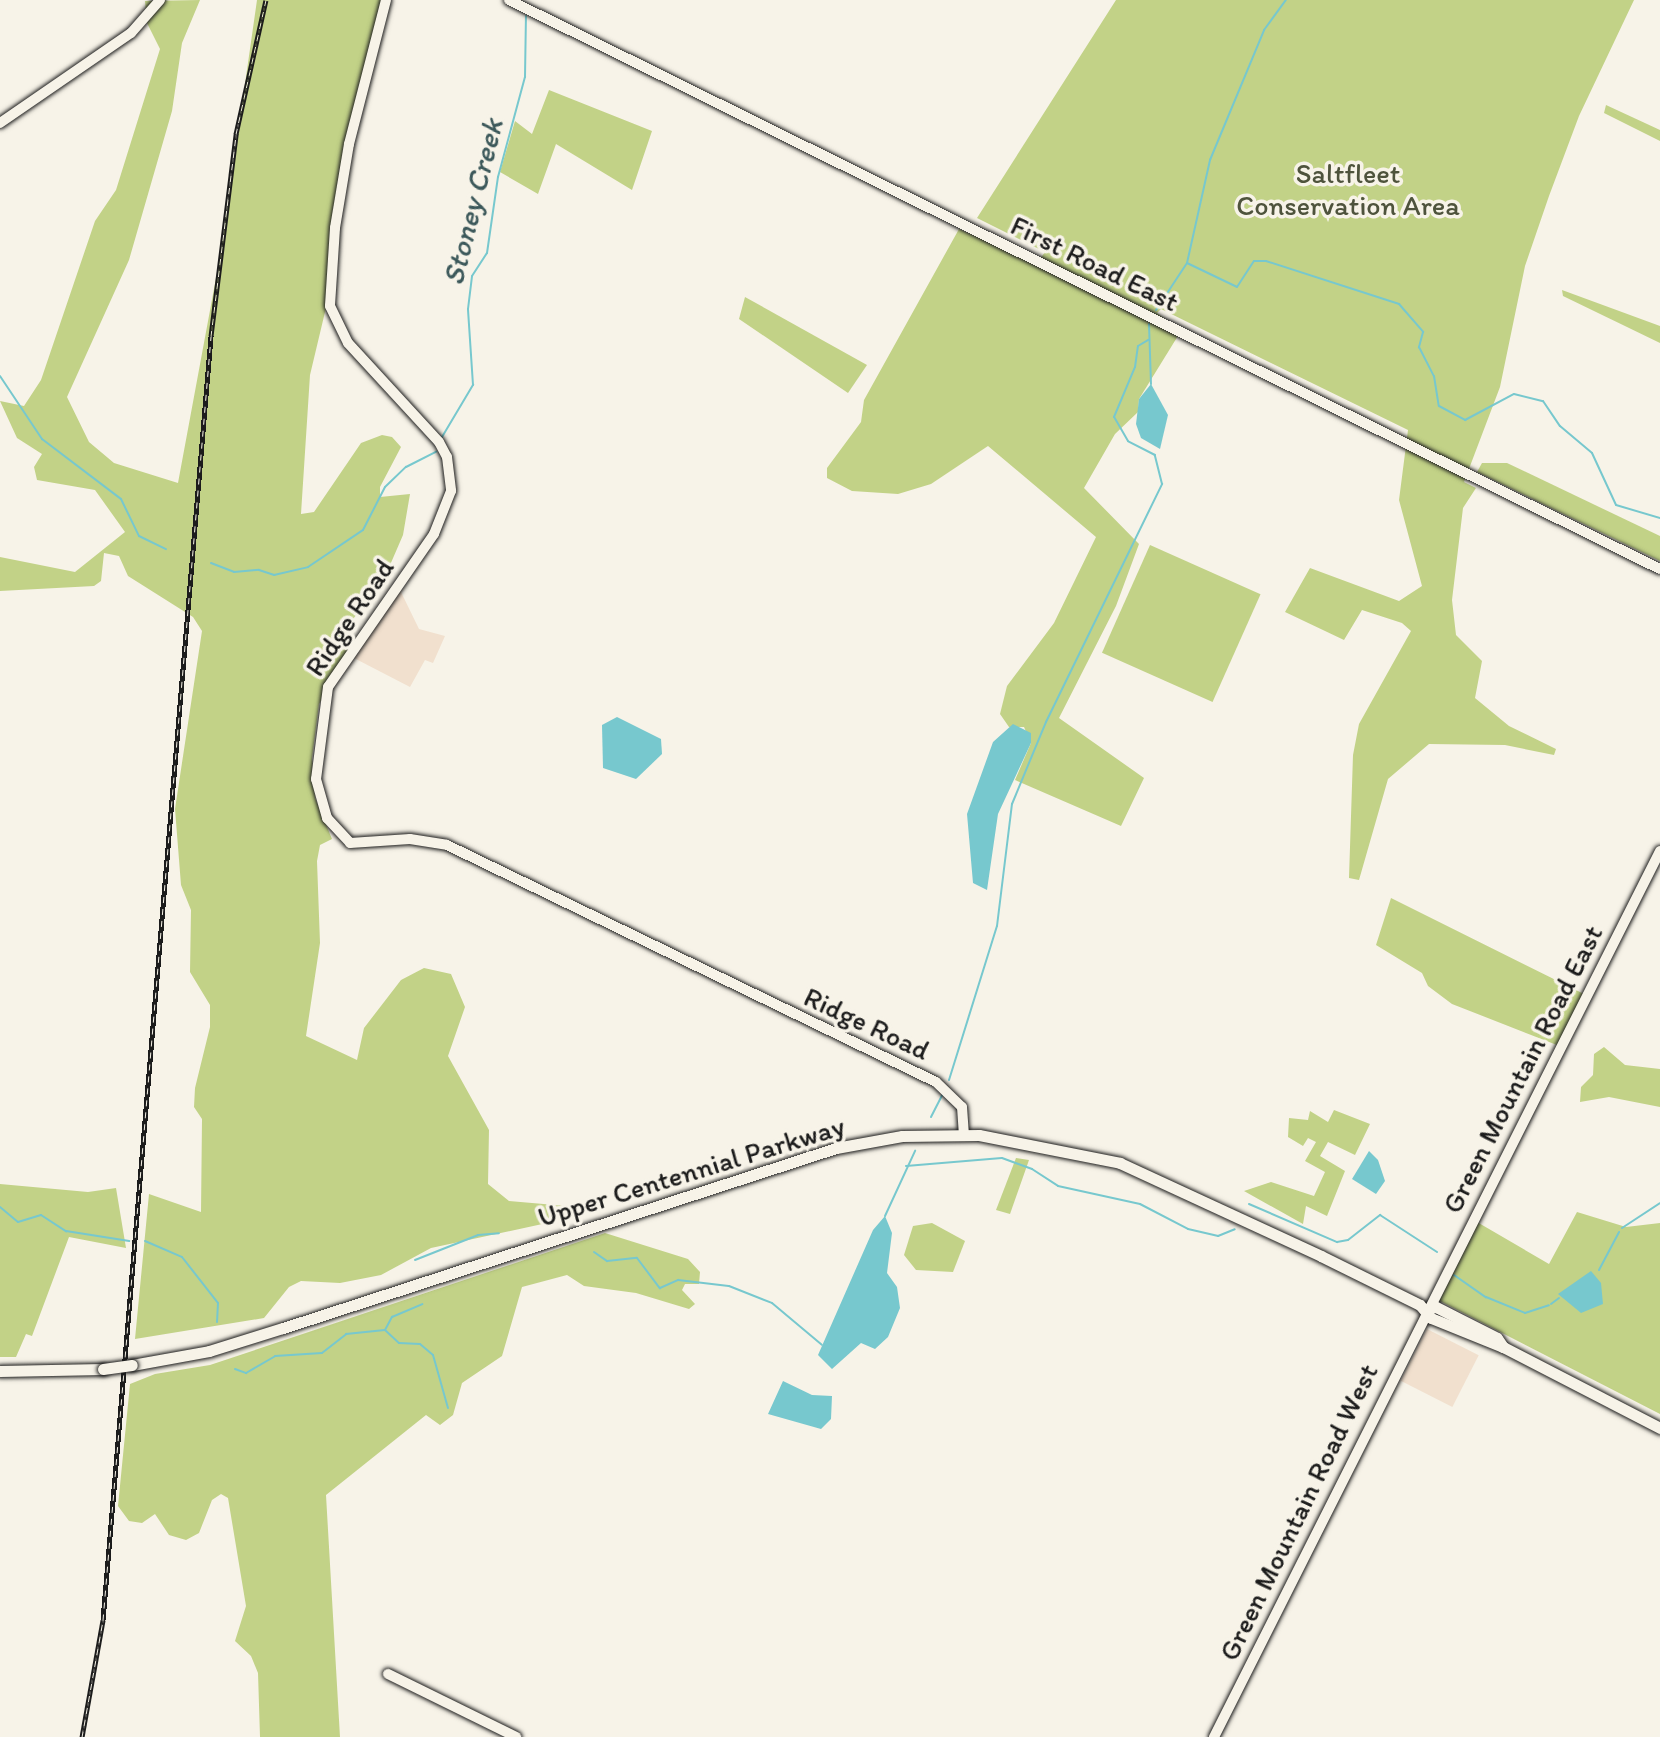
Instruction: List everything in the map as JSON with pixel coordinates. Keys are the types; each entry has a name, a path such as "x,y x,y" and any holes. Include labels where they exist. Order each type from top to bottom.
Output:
{"main road":[{"name":"Upper Centennial Parkway","path":"0,1371 103,1369 209,1351 804,1156 873,1140 964,1134 1024,1140 1120,1163 1427,1309 1431,1318 1503,1347 1660,1428"}],"street":[{"path":"0,123 131,33 160,0"},
{"name":"Ridge Road","path":"386,0 349,144 335,228 330,306 348,343 439,442 447,457 451,491 434,534 328,687 316,779 327,818 350,843 410,839 447,845 936,1082 962,1107 964,1134"},
{"name":"First Road East","path":"509,0 1660,569"},
{"name":"Green Mountain Road East","path":"1427,1309 1660,851"},
{"name":"Green Mountain Road West","path":"1214,1737 1427,1309"},
{"path":"388,1674 516,1737"}],"shaded area":[{"path":"400,590 419,629 445,636 433,663 425,660 410,687 352,657"},
{"path":"1427,1329 1479,1355 1452,1407 1401,1381"}],"green space":[{"path":"200,0 182,43 172,111 129,260 67,397 89,442 114,463 178,483 221,251 257,0 385,0 343,162 330,291 310,375 301,514 314,512 361,443 382,435 392,437 401,447 380,487 380,497 410,494 403,535 384,579 350,623 350,648 319,704 312,758 315,798 332,839 320,845 317,861 320,943 306,1036 357,1060 364,1028 401,980 424,968 451,974 465,1007 448,1056 489,1130 488,1184 509,1201 578,1207 570,1218 431,1248 381,1275 340,1283 301,1281 289,1287 264,1318 135,1339 149,1194 201,1212 202,1119 194,1107 195,1088 210,1027 210,1005 190,972 191,910 181,885 175,809 202,631 193,617 128,576 119,556 104,553 101,581 94,586 0,591 0,557 75,572 125,532 95,490 37,480 34,467 42,454 17,438 0,401 24,406 41,380 95,221 116,190 160,49 147,23 145,1"},
{"name":"Saltfleet Conservation Area","path":"1116,0 1634,0 1579,116 1549,196 1525,266 1500,387 1464,482 1476,488 1463,508 1452,600 1456,635 1482,661 1475,698 1509,726 1556,749 1554,755 1505,745 1429,744 1388,779 1359,880 1349,878 1353,755 1359,724 1411,631 1402,623 1362,610 1344,640 1285,612 1310,568 1399,601 1422,586 1399,500 1408,430 1161,309 1157,313 1181,331 1139,399 1138,412 1115,434 1084,488 1139,544 1116,606 1059,718 1144,778 1121,826 1015,780 1031,743 1024,727 1009,727 1000,714 1007,686 1054,623 1096,537 988,446 931,484 898,494 852,491 827,478 827,468 861,422 864,400 959,229 1037,263 1045,252 977,218"},
{"path":"549,90 652,131 632,190 556,144 538,194 500,172 515,121 532,134"},
{"path":"1606,105 1660,130 1660,141 1604,113"},
{"path":"1562,290 1660,326 1660,343 1563,296"},
{"path":"745,297 867,365 848,393 739,319"},
{"path":"1482,463 1507,463 1660,536 1660,561 1477,472"},
{"path":"1150,545 1261,594 1213,702 1102,653"},
{"path":"1391,898 1584,994 1562,1047 1452,1004 1428,986 1422,973 1376,945"},
{"path":"1604,1047 1625,1065 1660,1069 1660,1107 1609,1097 1580,1102 1581,1087 1593,1075 1594,1054"},
{"path":"1334,1110 1370,1124 1355,1155 1328,1142 1320,1156 1345,1171 1327,1216 1306,1206 1303,1224 1244,1191 1271,1182 1314,1196 1325,1172 1305,1161 1316,1142 1308,1138 1303,1146 1288,1137 1289,1118 1308,1120 1310,1111 1328,1122"},
{"path":"1016,1158 1029,1160 1010,1214 996,1210"},
{"path":"0,1184 88,1192 116,1188 126,1248 69,1237 32,1336 26,1334 16,1357 0,1357"},
{"path":"1577,1212 1626,1227 1660,1223 1660,1414 1436,1299 1477,1222 1549,1264"},
{"path":"932,1223 965,1241 953,1272 916,1270 904,1255 913,1226"},
{"path":"605,1233 688,1259 700,1272 699,1284 685,1284 682,1290 695,1304 689,1309 636,1293 584,1286 567,1275 522,1287 502,1356 462,1383 453,1415 440,1425 426,1415 326,1495 340,1737 260,1737 258,1673 251,1656 235,1641 246,1606 228,1498 221,1494 212,1500 199,1533 186,1540 169,1535 155,1514 142,1523 129,1521 118,1506 130,1384 155,1374 210,1365"}],"water":[{"path":"1151,384 1168,415 1160,449 1141,438 1136,424 1139,399"},
{"path":"617,717 661,739 662,754 636,779 603,768 602,725"},
{"path":"1013,724 1031,733 1031,743 998,814 987,890 973,883 967,814 993,742"},
{"path":"1369,1151 1378,1160 1385,1181 1376,1194 1352,1179"},
{"path":"885,1216 892,1233 887,1273 897,1287 900,1308 888,1337 875,1349 861,1343 832,1369 818,1355 873,1230"},
{"path":"1591,1271 1601,1283 1603,1304 1581,1313 1558,1294"},
{"path":"783,1381 812,1395 832,1396 831,1419 821,1429 768,1414"}],"waterway":[{"path":"1156,310 1187,263 1210,160 1264,30 1286,0"},
{"name":"Stoney Creek","path":"442,437 473,385 468,309 472,276 487,253 498,177 525,77 526,16"},
{"path":"1187,263 1237,287 1254,261 1266,261 1399,304 1423,332 1419,347 1434,376 1439,406 1465,420 1514,394 1543,401 1560,426 1592,453 1616,505 1660,518"},
{"path":"1149,324 1151,384"},
{"path":"949,1080 997,926 1012,804 1046,722 1162,484 1155,455 1128,441 1114,417 1135,367 1138,346 1148,340"},
{"name":"Stoney Creek","path":"0,376 42,439 121,499 139,536 166,549"},
{"name":"Stoney Creek","path":"211,563 234,572 259,570 274,575 308,567 363,530 385,487 406,467 436,452"},
{"path":"931,1117 942,1095"},
{"path":"885,1216 915,1151"},
{"path":"906,1166 1002,1158 1032,1169 1058,1186 1140,1204 1188,1229 1218,1236 1235,1229"},
{"path":"1622,1228 1660,1203"},
{"path":"1249,1204 1337,1242 1348,1240 1380,1215 1437,1252"},
{"path":"0,1207 18,1222 41,1215 66,1231 129,1241"},
{"path":"1599,1270 1619,1232"},
{"path":"415,1260 478,1235 499,1233"},
{"path":"145,1241 182,1257 218,1303 217,1322"},
{"path":"594,1252 607,1261 637,1258 660,1288 678,1280 729,1286 772,1303 822,1345"},
{"path":"1454,1275 1486,1297 1525,1313 1549,1305"},
{"path":"1551,1304 1559,1298"},
{"path":"235,1369 246,1373 275,1356 322,1353 346,1334 385,1330 392,1317 422,1304"},
{"path":"385,1330 399,1343 420,1344 433,1355 448,1408"}],"railway":[{"path":"82,1737 103,1620 211,336 236,134 266,0"}]}
